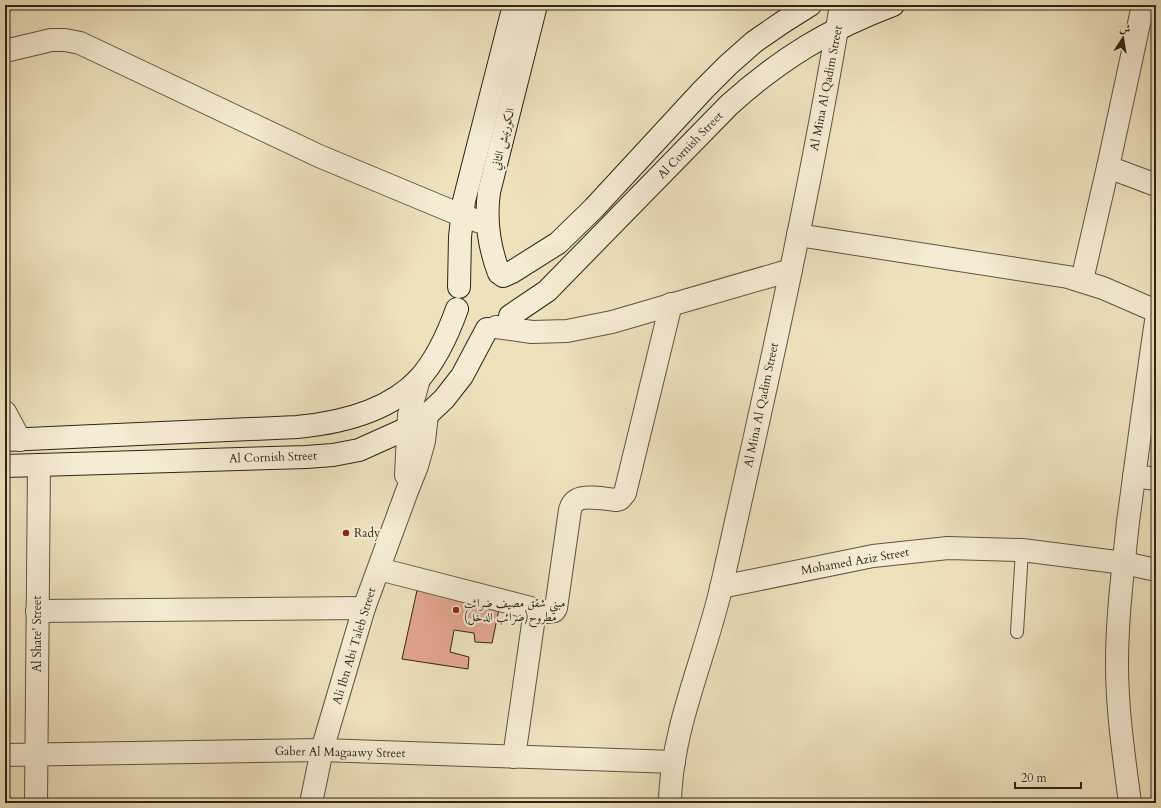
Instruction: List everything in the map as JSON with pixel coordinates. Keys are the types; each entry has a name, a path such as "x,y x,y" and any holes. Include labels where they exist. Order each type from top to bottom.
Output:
{"street":[{"path":"514,5 467,189 460,246 459,287 456,298 457,309 462,318 469,324 478,328 498,324 532,332 567,331 612,322 791,270"},
{"name":"الكورنيش الثاني","path":"501,275 492,256 488,233 487,206 489,192 536,5"},
{"path":"501,275 512,272 558,244 594,208 728,65 754,42 810,5"},
{"name":"Al Mina Al Qadim Street","path":"670,803 674,762 681,726 721,587 791,270 841,5"},
{"name":"Al Cornish Street","path":"5,466 333,455 359,450 417,422 444,399 498,324 547,291 729,105 754,82 780,62 808,44 837,29 893,5"},
{"path":"1082,280 1143,5"},
{"path":"5,51 51,40 65,40 80,43 319,156 463,216 488,233 481,251 476,253 470,252 464,250 460,246"},
{"path":"1108,167 1156,185"},
{"path":"798,235 1068,277 1082,280 1103,288 1156,311"},
{"path":"459,287 466,277 476,272 488,270 501,275 509,282 514,294 514,308 498,324"},
{"path":"379,568 535,610 550,612 556,608 572,504 583,498 616,500 620,499 625,493 672,304"},
{"path":"5,412 13,440 297,427 326,424 354,417 378,408 400,395 419,379 436,355 447,334 457,309"},
{"path":"1130,803 1120,734 1117,666 1120,598 1134,476 1156,321"},
{"name":"Ali Ibn Abi Taleb Street","path":"311,803 312,789 322,750 364,608 407,491 417,422 419,379"},
{"path":"378,408 403,412 417,422"},
{"path":"354,417 359,450"},
{"name":"Al Shate' Street","path":"36,803 39,465"},
{"path":"1134,476 1156,480"},
{"name":"Mohamed Aziz Street","path":"721,587 873,556 948,548 1022,550 1124,563 1156,570"},
{"path":"37,611 364,608"},
{"path":"514,757 535,610"},
{"name":"Gaber Al Magaawy Street","path":"5,755 322,750 674,762"}],"lane":[{"path":"1017,632 1022,550"}],"building":[{"name":"مبني شقق مصيف ضرائب مطروح(ضرائب الدخل)","path":"421,572 503,590 492,643 475,642 474,633 454,630 450,652 469,657 468,669 402,659"}],"place":[{"name":"Rady","path":"346,533"},
{"name":"مبني شقق مصيف ضرائب مطروح(ضرائب الدخل)","path":"456,610"}]}
